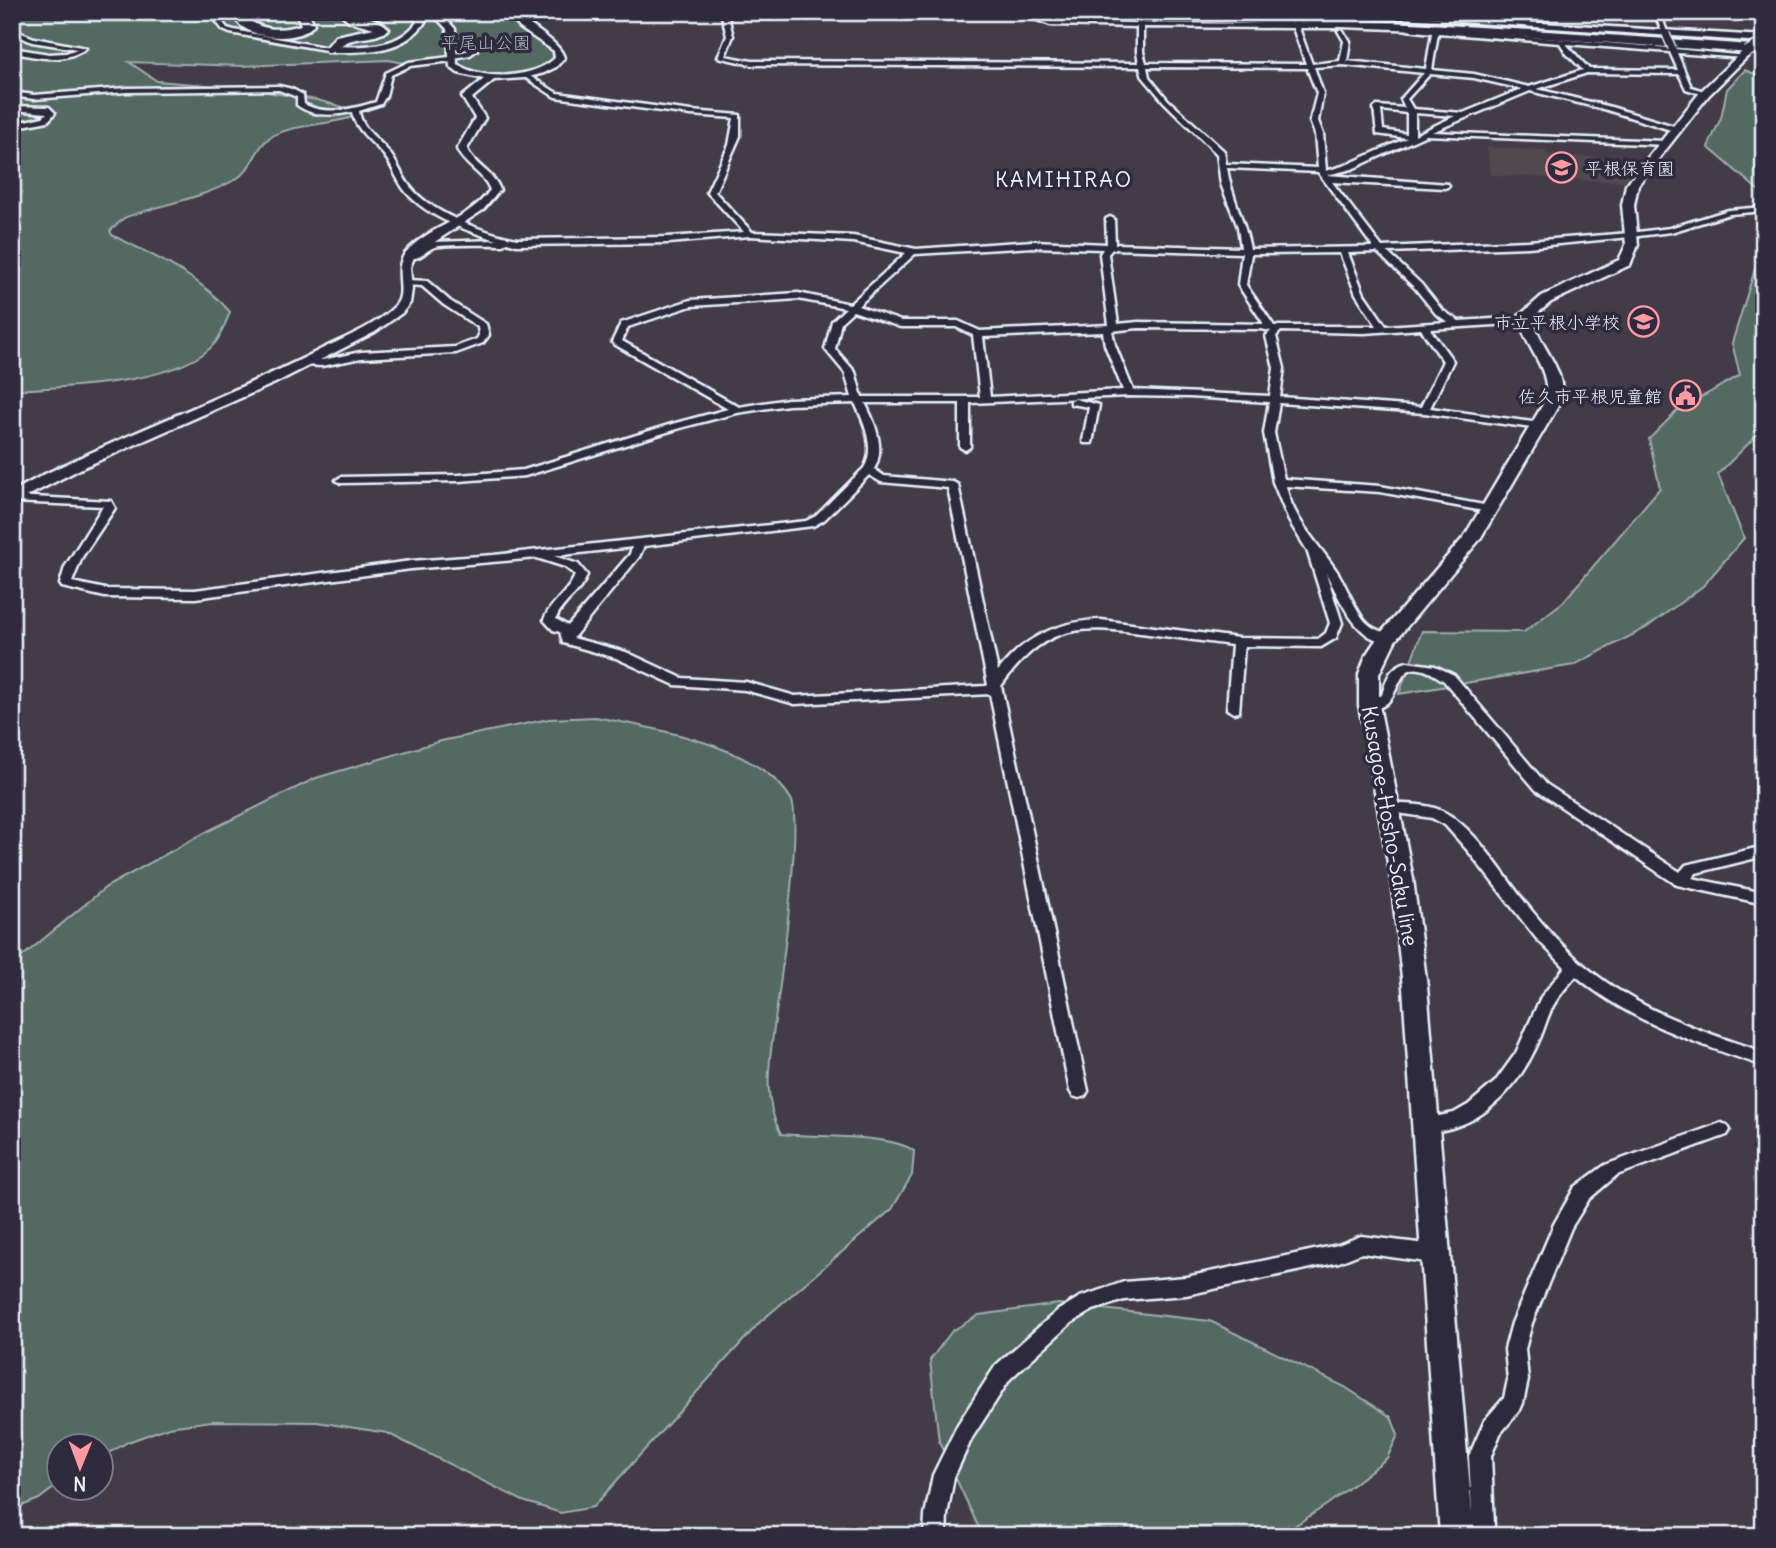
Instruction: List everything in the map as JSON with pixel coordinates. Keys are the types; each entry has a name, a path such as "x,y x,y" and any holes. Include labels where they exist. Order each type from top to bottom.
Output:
{"highway":[{"path":"237,12 241,22 249,28 280,31 305,28 308,24 302,12"},
{"path":"331,48 340,38 383,29 380,25 347,16 345,12"},
{"path":"1054,12 1460,28 1758,47"},
{"path":"1157,12 1447,24 1758,47"}],"main road":[{"path":"1526,320 1529,313 1541,304 1625,262 1632,245 1628,205 1632,185 1705,93 1758,47"},
{"name":"Kusagoe-Hosho-Saku line","path":"1457,1529 1410,932 1369,705 1369,674 1376,655 1387,638 1471,539 1553,401 1557,383 1528,331 1526,320"}],"street":[{"path":"212,12 225,29 232,32 298,45 331,48 372,47 401,40 421,22 417,16 405,12"},
{"path":"435,12 449,26 454,67 461,72 493,76 525,75 551,68 558,63 561,55 555,47 523,26 511,12"},
{"path":"724,12 730,36 721,57 752,63 1308,66 1343,63 1474,76 1609,108 1670,136"},
{"path":"972,12 1028,13 1060,24 1293,19 1672,48 1758,47"},
{"path":"1312,12 1444,16 1666,33 1758,47"},
{"path":"1648,12 1657,13 1689,89 1705,93"},
{"path":"1567,18 1573,26"},
{"path":"1293,19 1320,93 1314,121 1319,134 1323,174 1378,248 1418,286 1439,312 1456,323"},
{"path":"1140,21 1146,77 1155,89 1222,153 1225,184 1242,227 1247,251 1248,260 1242,285 1245,293 1274,328 1272,335 1279,368 1269,433 1278,482 1289,511 1313,550 1331,570 1362,626 1387,638"},
{"path":"12,31 32,40 83,48 75,53 60,55 12,50"},
{"path":"1341,31 1347,41 1343,63"},
{"path":"1414,136 1411,111 1404,103 1405,96 1429,71 1435,31"},
{"path":"1561,40 1568,52 1587,71"},
{"path":"12,94 34,97 127,90 279,88 297,92 301,96 300,105 304,108 333,112 379,103 388,74 397,68 453,54"},
{"path":"1323,174 1349,167 1414,136 1529,89 1587,71 1681,72"},
{"path":"525,75 555,95 691,113 738,116 728,156 710,192 750,234"},
{"path":"12,499 65,471 305,363 377,325 401,308 407,300 403,267 408,256 487,202 495,190 493,183 467,161 462,149 480,118 467,97 493,76"},
{"path":"12,108 35,107 49,109 51,113 45,119 12,126"},
{"path":"1414,136 1380,132 1377,108 1464,115"},
{"path":"355,109 361,126 389,157 399,178 410,192 429,208 511,241"},
{"path":"1426,133 1670,136"},
{"path":"1224,166 1445,187"},
{"path":"408,256 418,256 433,245 511,241 668,240 750,234 853,239 912,252 1033,244 1247,251 1343,250 1528,243 1630,235 1671,230 1729,212 1764,209"},
{"path":"1110,219 1111,244 1104,254 1110,349 1122,368 1129,393"},
{"path":"1343,250 1360,294 1384,329"},
{"path":"12,499 107,503 109,508 65,579 66,584 73,587 105,593 195,594 411,565 542,554 809,524 820,518 868,470 874,460 871,425 857,400 850,372 830,349 837,321 912,252"},
{"path":"305,363 322,363 360,355 456,350 480,341 484,335 483,326 447,303 424,283 407,283"},
{"path":"737,410 617,342 624,325 690,303 798,296 853,307 900,324 958,324 978,334 1158,324 1384,329 1526,320"},
{"path":"1423,326 1448,361 1424,410"},
{"path":"978,334 985,400"},
{"path":"341,480 459,478 525,473 664,429 737,410 788,402 985,400 1129,393 1273,398 1424,410 1539,426"},
{"path":"1045,398 1094,405 1096,414 1086,432 1088,441"},
{"path":"965,400 965,447"},
{"path":"868,470 881,479 953,485 1079,1091"},
{"path":"1278,482 1380,489 1489,509"},
{"path":"567,635 635,555 640,542"},
{"path":"542,554 543,557 573,566 581,575 578,585 550,614 552,623 566,630 567,640 621,655 680,682 750,687 795,700 981,692 995,686 1005,671 1034,643 1052,631 1069,626 1101,624 1238,642 1306,645 1321,643 1332,635 1336,623 1313,550"},
{"path":"1234,709 1238,642"},
{"path":"1369,705 1383,702 1388,696 1395,673 1402,667 1412,666 1441,672 1541,787 1682,881 1764,899"},
{"path":"1389,808 1435,813 1450,822 1542,934 1574,968 1595,984 1651,1018 1692,1036 1764,1059"},
{"path":"1682,881 1691,869 1764,851"},
{"path":"1425,1125 1441,1125 1466,1116 1499,1089 1531,1042 1546,1001 1574,968"},
{"path":"1457,1529 1483,1526 1480,1456 1492,1427 1513,1403 1518,1380 1515,1349 1522,1323 1563,1224 1582,1192 1611,1170 1721,1130"},
{"path":"935,1536 944,1475 965,1431 1003,1372 1064,1317 1087,1303 1124,1291 1186,1286 1339,1252 1361,1244 1434,1254"}],"shaded area":[{"name":"平根保育園","path":"1487,147 1640,161 1626,182 1490,175"}],"green space":[{"name":"平尾山公園","path":"12,12 505,12 511,22 552,51 553,59 532,71 508,75 460,67 456,57 403,63 389,60 242,66 129,62 157,81 241,88 317,100 350,109 354,113 353,117 274,135 263,144 247,169 236,179 196,196 124,218 110,231 112,235 190,277 230,312 216,342 200,356 177,367 120,381 12,390"},
{"path":"1745,70 1764,78 1764,130 1759,151 1764,154 1764,195 1708,147 1721,118 1727,89"},
{"path":"1764,240 1764,428 1718,474 1744,538 1703,586 1646,628 1574,665 1399,694 1422,631 1524,632 1563,602 1660,488 1649,439 1677,411 1740,375 1732,343"},
{"path":"596,717 703,742 755,765 776,780 791,799 794,813 793,869 769,1064 771,1106 781,1134 888,1141 914,1151 912,1175 892,1209 760,1322 593,1507 561,1513 523,1501 387,1433 317,1422 212,1421 169,1427 116,1449 116,1432 46,1432 46,1494 12,1510 12,965 106,887 208,831 316,778 441,741 549,719"},
{"path":"1058,1304 1210,1321 1345,1387 1391,1417 1398,1435 1387,1458 1328,1504 1279,1536 988,1536 978,1526 939,1442 930,1360 952,1331 979,1315"}],"place":[{"name":"平根保育園","path":"1562,168"},
{"name":"市立平根小学校","path":"1643,322"},
{"name":"佐久市平根児童館","path":"1685,396"}],"district":[{"name":"KAMIHIRAO","path":"1064,179"}]}
